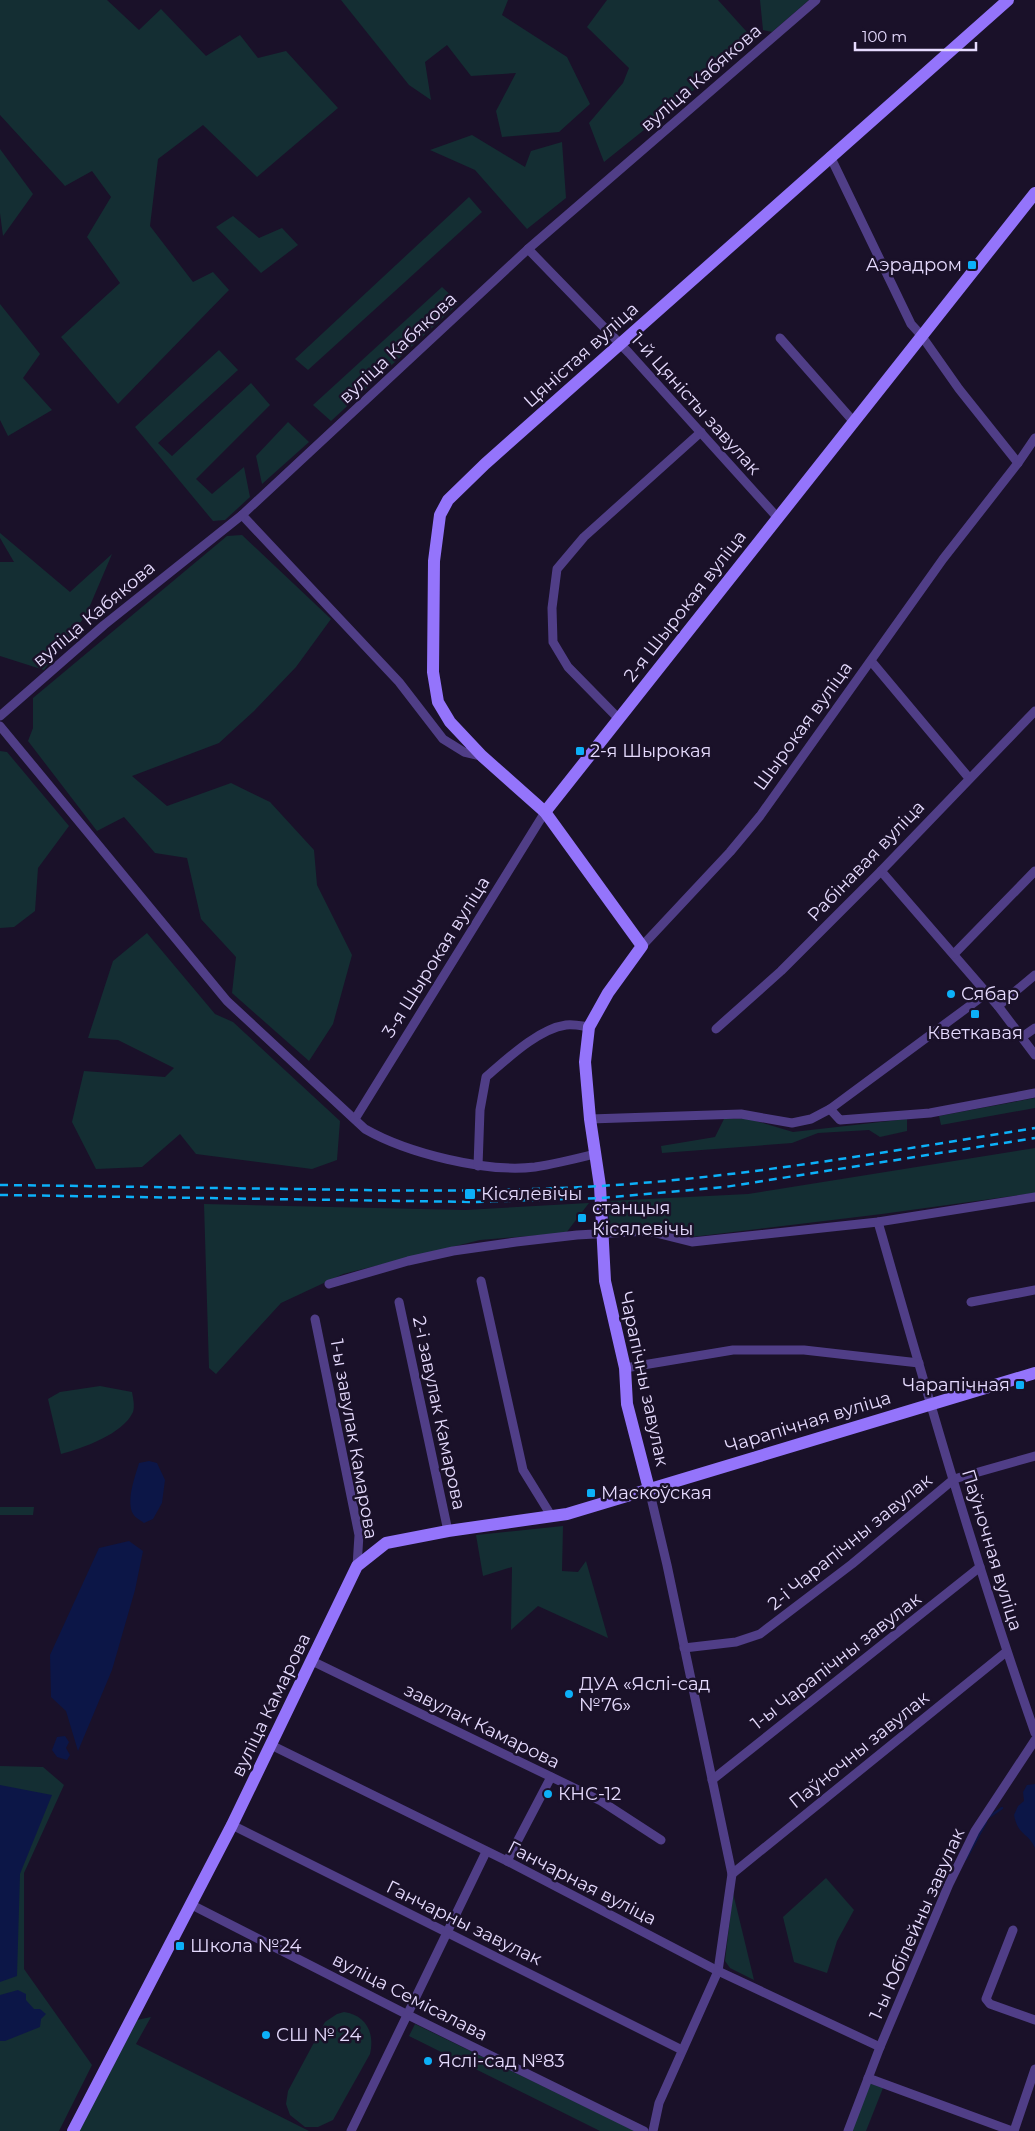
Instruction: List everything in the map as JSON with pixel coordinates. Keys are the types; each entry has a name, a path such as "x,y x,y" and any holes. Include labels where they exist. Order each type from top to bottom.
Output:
{"street":[{"name":"вуліца Кабякова","path":"0,716 104,625 242,516 528,249 816,0"},
{"name":"Цяністая вуліца","path":"642,946 545,812 482,756 450,722 438,702 433,672 434,561 440,515 448,500 460,487 830,156 1008,0"},
{"path":"830,156 911,324 921,335 959,389 1018,463"},
{"name":"2-я Шырокая вуліца","path":"545,812 1035,193"},
{"name":"1-й Цяністы завулак","path":"528,249 620,344 777,517"},
{"path":"780,338 854,422"},
{"path":"619,718 568,667 553,642 552,608 557,569 584,537 700,432"},
{"name":"Шырокая вуліца","path":"601,1234 601,1191 590,1120 585,1062 590,1027 608,993 642,946 730,852 760,816 943,559 1018,463 1035,438"},
{"path":"242,516 399,682 443,739 464,752 482,756"},
{"path":"871,661 970,778"},
{"name":"Рабінавая вуліца","path":"716,1029 781,971 881,871 1035,711"},
{"path":"0,726 226,1001 365,1129 381,1138 411,1150 478,1166 534,1167 595,1154"},
{"name":"3-я Шырокая вуліца","path":"355,1119 545,812"},
{"path":"881,871 998,1006 1035,1055"},
{"path":"954,954 1035,871"},
{"path":"998,1006 1035,975"},
{"path":"590,1120 740,1114 792,1123 812,1119 830,1109 987,993"},
{"path":"478,1166 480,1103 486,1077 529,1043 554,1027 568,1024 590,1027"},
{"path":"1022,1037 1035,1028"},
{"path":"830,1109 840,1120 885,1117 930,1113 1035,1093"},
{"path":"329,1284 408,1261 454,1251 516,1242 648,1231 692,1242 878,1222 1035,1197"},
{"name":"Паўночная вуліца","path":"878,1222 918,1363 1006,1652 1035,1733"},
{"name":"Чарапічны завулак","path":"601,1234 605,1281 625,1368 627,1404 649,1489 732,1874 718,1971"},
{"path":"480,1281 523,1470 552,1517"},
{"path":"971,1302 1035,1290"},
{"name":"2-і завулак Камарова","path":"399,1302 448,1531"},
{"name":"1-ы завулак Камарова","path":"315,1319 359,1535 357,1566"},
{"path":"625,1368 733,1350 804,1350 918,1363"},
{"name":"Чарапічная вуліца","path":"649,1489 1035,1372"},
{"name":"2-і Чарапічны завулак","path":"684,1648 736,1642 760,1634 852,1564 954,1479 1035,1456"},
{"name":"вуліца Камарова","path":"73,2131 232,1825 357,1566 386,1543 448,1531 552,1517 649,1489"},
{"name":"1-ы Чарапічны завулак","path":"712,1780 980,1567"},
{"name":"Паўночны завулак","path":"732,1874 1006,1652"},
{"name":"завулак Камарова","path":"312,1661 601,1801 661,1840"},
{"name":"1-ы Юбілейны завулак","path":"848,2131 880,2047 949,1884 976,1831 1035,1740"},
{"name":"Ганчарная вуліца","path":"271,1745 507,1861 718,1971 880,2047"},
{"path":"507,1861 551,1777"},
{"name":"Ганчарны завулак","path":"232,1825 682,2050"},
{"path":"351,2131 486,1852"},
{"name":"вуліца Семісалава","path":"190,1904 408,2015 644,2131"},
{"path":"1013,1930 986,1999 990,2004 1035,2020"},
{"path":"653,2131 659,2103 718,1971"},
{"path":"868,2078 1013,2131 1035,2070"}],"green space":[{"path":"0,0 107,0 139,30 161,9 206,56 240,35 258,58 286,51 338,108 257,177 203,125 158,159 150,226 193,282 213,272 229,290 118,404 61,337 120,283 87,237 111,197 92,171 65,186 0,115"},
{"path":"341,0 508,0 502,15 567,57 590,104 559,132 502,137 496,111 516,73 471,76 447,45 425,62 431,100 409,85"},
{"path":"607,0 718,0 755,41 604,162 589,123 623,83 629,68 587,27"},
{"path":"760,0 809,0 772,32 763,30"},
{"path":"472,135 525,167 531,151 562,142 566,198 527,229 475,170 430,150"},
{"path":"0,149 33,194 3,236 0,213"},
{"path":"469,197 482,212 308,370 295,359"},
{"path":"233,216 259,238 282,228 298,245 261,273 216,227"},
{"path":"442,287 459,303 331,421 313,405"},
{"path":"0,304 40,354 23,378 52,410 8,436 0,420"},
{"path":"219,350 238,370 158,443 172,456 251,383 270,405 196,479 212,494 244,467 250,497 225,520 213,521 135,427"},
{"path":"288,422 309,442 262,484 256,456"},
{"path":"0,533 70,592 112,554 86,615 44,670 0,656 0,562 14,562 0,538"},
{"path":"242,535 331,619 296,667 254,711 219,743 132,776 167,806 231,783 270,802 314,850 317,885 352,955 333,1024 309,1061 232,993 236,957 201,919 187,858 155,853 124,817 97,831 28,741 33,728 33,698 227,536"},
{"path":"0,751 7,752 69,826 38,868 35,911 14,927 0,928"},
{"path":"147,933 215,1014 233,1022 340,1121 337,1160 312,1169 196,1154 180,1134 142,1167 96,1169 72,1122 84,1071 165,1077 174,1068 118,1040 88,1038 113,961"},
{"path":"1035,1098 1035,1108 941,1125 939,1116"},
{"path":"724,1119 749,1119 793,1132 907,1119 907,1131 880,1137 869,1130 818,1133 792,1143 662,1153 661,1146 715,1137"},
{"path":"1035,1148 1035,1193 692,1237 658,1227 609,1224 608,1201 748,1194"},
{"path":"589,1203 566,1233 480,1240 343,1274 281,1303 216,1374 209,1368 204,1204 465,1210"},
{"path":"100,1386 132,1392 133,1412 121,1427 102,1439 61,1454 48,1399 60,1392"},
{"path":"0,1507 34,1507 33,1515 0,1515"},
{"path":"563,1526 562,1571 578,1572 586,1561 608,1638 538,1606 511,1630 512,1567 483,1576 476,1535"},
{"path":"0,1766 43,1767 64,1785 24,1873 24,1969 92,2065 59,2131 0,2131"},
{"path":"826,1878 854,1910 837,1941 827,1973 794,1962 783,1917"},
{"path":"733,1893 754,1980 730,1968 725,1961"},
{"path":"344,2012 358,2017 367,2026 371,2039 370,2054 333,2120 318,2127 305,2127 290,2115 286,2104 288,2091 325,2022"},
{"path":"151,2017 136,2044 309,2131 79,2131 137,2020"},
{"path":"415,2024 635,2131 600,2131 409,2036"},
{"path":"869,2083 883,2088 866,2131 852,2131"}],"shaded area":[{"path":"149,1461 157,1463 165,1480 162,1503 153,1519 144,1523 133,1514 130,1500 139,1463"},
{"path":"129,1541 143,1551 135,1590 112,1670 78,1751 66,1711 51,1697 50,1655 99,1548"},
{"path":"65,1736 69,1742 66,1748 70,1755 67,1760 57,1757 52,1750 57,1737"},
{"path":"1035,1784 1035,1848 1018,1827 1014,1815 1018,1806 1024,1801 1023,1792 1027,1785"},
{"path":"0,1785 52,1795 20,1874 17,1976 0,1982"},
{"path":"18,1990 26,1994 26,2000 34,2009 40,2009 46,2014 41,2019 40,2027 5,2041 0,2041 0,1995"}],"waterway":[{"path":"989,1817 1002,1808"},
{"path":"966,1859 986,1822"}],"railway":[{"path":"0,1185 411,1191 600,1186 764,1170 1035,1128"},
{"path":"0,1195 474,1202 601,1198 725,1187 1035,1138"}],"place":[{"name":"Аэрадром","path":"972,265"},
{"name":"2-я Шырокая","path":"580,751"},
{"name":"Сябар","path":"951,994"},
{"name":"Кветкавая","path":"975,1014"},
{"name":"Кісялевічы","path":"470,1194"},
{"name":"станцыя Кісялевічы","path":"582,1218"},
{"name":"Чарапічная","path":"1020,1385"},
{"name":"Маскоўская","path":"591,1493"},
{"name":"ДУА «Яслі-сад №76»","path":"569,1694"},
{"name":"КНС-12","path":"548,1794"},
{"name":"Школа №24","path":"180,1946"},
{"name":"СШ № 24","path":"266,2035"},
{"name":"Яслі-сад №83","path":"428,2061"}]}
